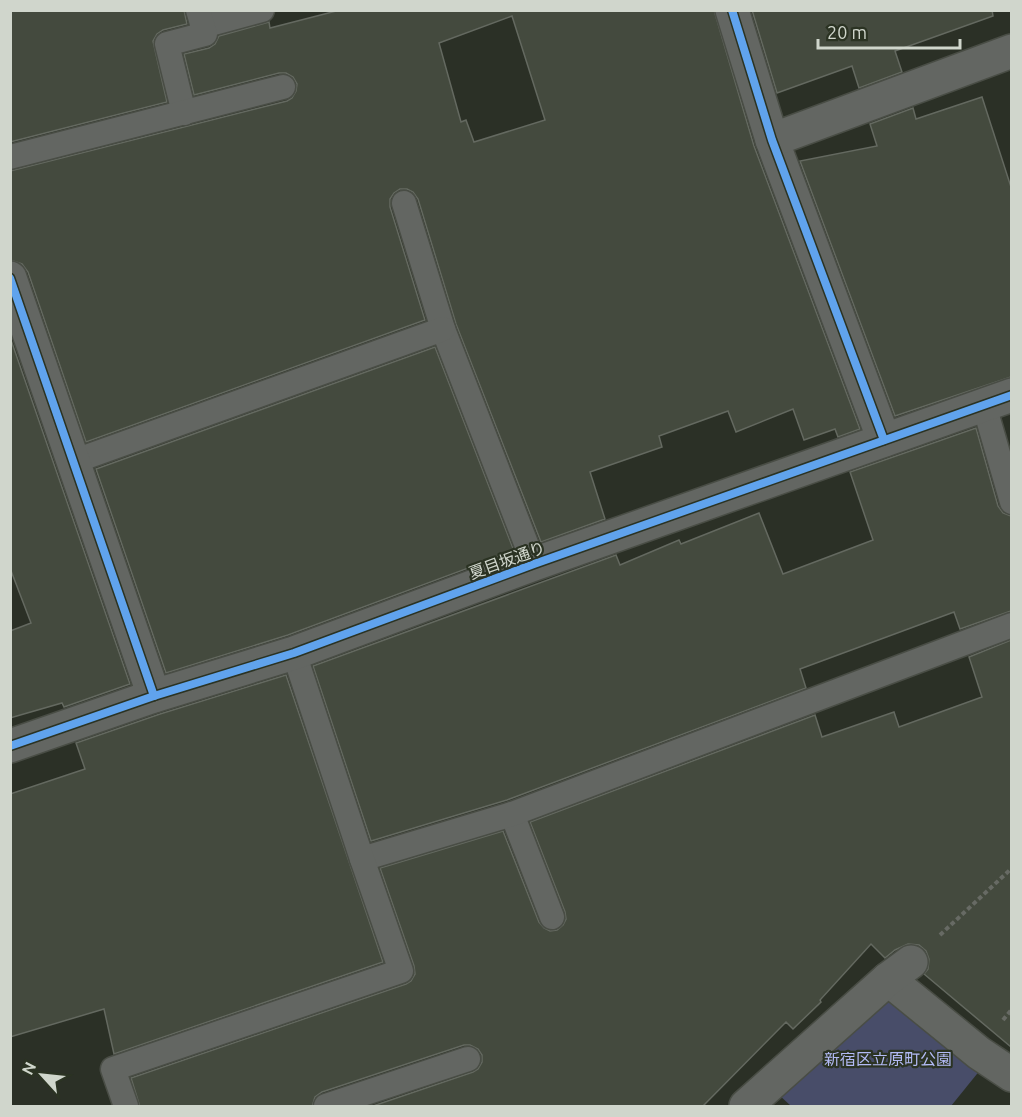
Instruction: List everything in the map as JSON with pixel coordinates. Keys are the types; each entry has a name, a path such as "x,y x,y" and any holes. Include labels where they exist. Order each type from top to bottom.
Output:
{"street":[{"path":"732,10 772,140 884,441"},
{"path":"772,140 1011,51"},
{"path":"10,278 75,461 154,696"},
{"name":"夏目坂通り","path":"10,746 154,696 294,653 534,564 998,400"},
{"path":"746,1107 899,971 979,1053 1011,1075"}],"lane":[{"path":"183,113 166,44 205,34 200,18 262,10"},
{"path":"10,157 284,87"},
{"path":"404,203 443,328 534,564"},
{"path":"75,461 443,328"},
{"path":"998,400 1011,502"},
{"path":"362,859 512,814 1011,625"},
{"path":"126,1107 113,1069 401,971 294,653"},
{"path":"512,814 552,917"},
{"path":"326,1107 468,1059"}],"path":[{"path":"899,971 1011,868"}],"green space":[{"name":"新宿区立原町公園","path":"886,997 981,1069 951,1106 791,1106 778,1094"}],"building":[{"path":"10,10 184,10 187,24 163,30 153,41 167,102 10,142"},
{"path":"340,10 714,10 754,146 860,429 838,437 835,429 804,440 793,409 736,432 728,411 659,436 662,447 590,472 605,519 541,542 456,324 418,199 413,192 400,189 390,199 390,207 425,320 86,442 28,272 22,264 10,260 10,171 287,101 292,98 297,84 293,77 286,73 194,95 184,54 209,48 215,44 219,36 269,22 270,28","holes":["512,16 545,120 474,142 466,120 461,122 439,43"]},
{"path":"752,10 992,10 993,16 895,51 902,72 859,88 852,66 777,93"},
{"path":"982,97 1011,187 1011,377 895,416 800,161 877,146 870,124 913,108 916,119"},
{"path":"10,337 130,684 64,707 62,703 10,718 10,631 31,623 10,568"},
{"path":"435,347 514,551 288,635 166,673 96,469"},
{"path":"976,428 998,506 1003,513 1011,516 1011,611 960,629 954,612 800,669 806,688 507,800 371,841 313,666 616,555 620,565 679,540 681,544 759,513 783,574 873,540 850,472"},
{"path":"1011,640 1011,1047 924,974 928,969 929,959 926,951 919,945 908,944 885,958 871,944 820,1000 821,1002 793,1029 786,1022 702,1107 370,1107 478,1069 482,1062 482,1055 478,1049 464,1045 322,1092 315,1097 312,1107 140,1107 131,1078 411,981 415,974 414,966 380,868 503,831 539,922 550,931 557,930 566,919 565,912 530,822 815,715 822,737 894,712 899,727 982,697 969,657"},
{"path":"286,675 383,962 114,1054 104,1009 10,1037 10,794 85,769 76,743"}],"cycle path":[{"path":"732,10 772,140 884,440"},
{"path":"10,278 154,696"},
{"path":"10,746 154,696 294,653 534,564 1012,395"}]}
